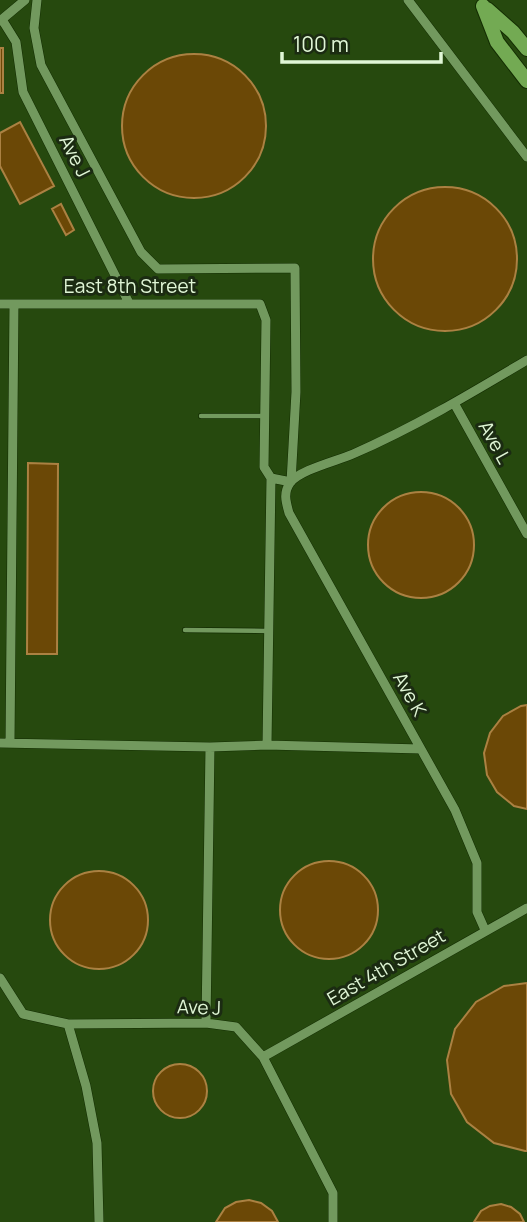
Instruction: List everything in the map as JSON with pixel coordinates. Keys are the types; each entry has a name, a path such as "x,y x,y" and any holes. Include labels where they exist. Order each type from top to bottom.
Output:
{"main road":[{"path":"484,2 527,50"},
{"path":"484,2 497,43 527,81"}],"street":[{"path":"1,21 25,0"},
{"name":"Ave K","path":"37,0 34,28 40,65 141,252 158,269 295,268 296,392 291,481 285,497 289,513 455,810 477,863 477,912 485,930"},
{"path":"408,0 527,157"},
{"name":"Ave J","path":"1,21 16,42 23,92 129,303"},
{"name":"East 8th Street","path":"0,304 260,304 266,320 265,416"},
{"path":"14,304 5,743 421,749"},
{"path":"271,478 291,481 302,473 355,453 454,403 527,360"},
{"name":"Ave L","path":"454,403 527,534"},
{"path":"265,416 264,467 271,478 267,745"},
{"path":"206,1023 210,747"},
{"name":"East 4th Street","path":"263,1057 527,908"},
{"name":"Ave J","path":"1,980 23,1014 68,1024 206,1023 236,1027 263,1057 333,1193 333,1222"},
{"path":"68,1024 86,1086 97,1143 99,1222"}],"lane":[{"path":"201,416 265,416"},
{"path":"185,630 268,631"}],"building":[{"path":"0,48 3,48 3,93 0,93"},
{"path":"194,54 222,59 245,75 261,98 266,126 261,154 245,177 222,193 194,198 166,193 143,177 127,154 122,126 127,98 143,75 166,59"},
{"path":"20,122 54,186 20,204 0,166 0,133"},
{"path":"445,187 473,192 496,208 512,231 517,259 512,287 496,310 473,326 445,331 417,326 394,310 378,287 373,259 378,231 394,208 417,192"},
{"path":"61,204 74,230 66,235 52,209"},
{"path":"28,463 58,464 57,654 27,654"},
{"path":"421,492 441,496 459,507 470,525 474,545 470,565 459,583 441,594 421,598 401,594 383,583 372,565 368,545 372,525 383,507 401,496"},
{"path":"527,705 527,809 514,806 497,792 487,775 484,753 490,733 503,716"},
{"path":"329,861 348,865 364,875 374,891 378,910 374,929 364,945 348,955 329,959 310,955 294,945 284,929 280,910 284,891 294,875 310,865"},
{"path":"99,871 126,879 140,893 148,920 140,947 126,961 99,969 72,961 58,947 50,920 58,893 72,879"},
{"path":"527,983 525,1151 494,1143 467,1122 451,1094 447,1060 455,1029 476,1002 504,986"},
{"path":"185,1064 195,1068 203,1076 207,1091 203,1106 195,1114 175,1118 165,1114 157,1106 153,1086 157,1076 165,1068"},
{"path":"249,1200 261,1203 272,1211 278,1222 216,1222 225,1208 236,1202"},
{"path":"501,1204 520,1214 524,1222 474,1222 481,1211"}]}
